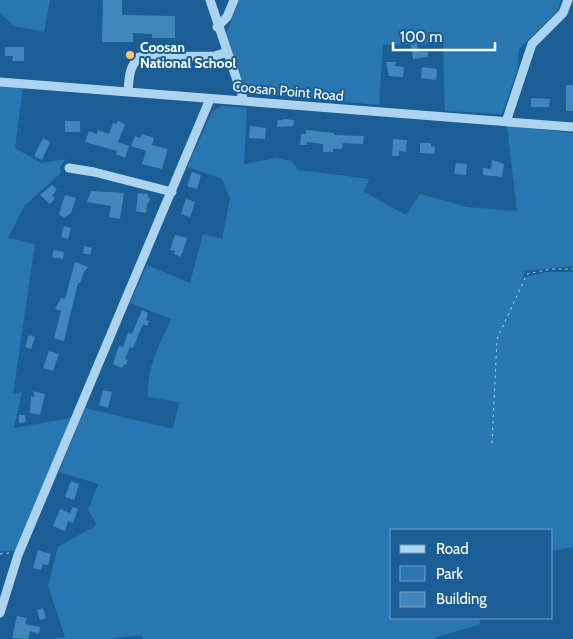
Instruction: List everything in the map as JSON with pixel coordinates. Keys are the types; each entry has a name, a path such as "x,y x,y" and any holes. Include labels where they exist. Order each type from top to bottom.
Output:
{"street":[{"path":"210,0 217,27 244,101"},
{"path":"217,27 227,17 234,0"},
{"path":"506,122 532,44 563,13 568,0"},
{"path":"128,92 129,72 133,63 139,57 215,56 227,52"},
{"name":"Coosan Point Road","path":"0,82 573,127"},
{"path":"0,613 20,552 210,99"},
{"path":"69,168 94,172 172,192"}],"path":[{"path":"492,443 497,339 527,274 551,269 573,269"}],"green space":[{"path":"0,0 50,0 44,32 14,26 0,13"},
{"path":"239,0 561,0 557,11 519,49 517,71 502,114 445,111 443,44 383,45 379,105 250,93 245,87 226,35"},
{"path":"0,85 23,87 15,148 41,163 66,159 60,167 61,173 24,206 8,238 35,244 13,394 22,392 14,428 71,418 15,551 0,551"},
{"path":"222,106 247,108 244,164 276,158 292,161 298,170 369,179 364,192 406,215 420,194 467,207 517,211 507,126 573,133 573,266 525,271 522,278 547,272 573,272 573,547 553,551 553,529 390,529 390,619 479,619 480,624 431,639 143,639 141,635 108,639 52,639 65,637 48,586 58,547 97,525 88,510 98,484 59,472 85,408 173,429 179,402 148,397 149,375 171,319 130,303 147,265 190,283 203,234 222,239 230,199 222,179 187,167 212,112"}],"building":[{"path":"103,0 122,0 122,15 175,16 175,38 152,38 152,34 133,33 133,42 102,42"},
{"path":"417,44 418,51 428,52 428,57 413,59 411,45"},
{"path":"5,47 24,47 24,61 12,61 13,56 5,56"},
{"path":"386,62 396,62 395,66 404,67 403,77 389,76"},
{"path":"422,67 437,69 436,80 421,78"},
{"path":"566,85 573,85 573,111 566,111"},
{"path":"531,98 550,99 549,107 531,107"},
{"path":"278,120 294,120 293,126 277,127"},
{"path":"65,121 80,121 80,132 65,132"},
{"path":"118,121 125,124 118,142 129,146 125,158 116,154 117,151 85,142 89,131 97,134 98,130 109,134 113,123 116,124"},
{"path":"250,126 266,128 265,139 249,138"},
{"path":"306,130 334,133 334,135 364,136 363,144 343,143 342,149 333,149 333,152 323,152 323,144 307,142 307,145 300,145 301,134 306,134"},
{"path":"142,134 154,138 152,145 168,149 162,169 142,164 146,151 131,146 135,136 140,138"},
{"path":"43,138 50,142 42,160 34,156"},
{"path":"393,139 407,140 406,152 399,151 399,156 392,156"},
{"path":"420,143 431,143 431,146 435,147 434,154 420,153"},
{"path":"492,160 504,164 502,177 483,175 483,168 491,169"},
{"path":"456,163 467,164 466,175 454,174"},
{"path":"192,172 201,175 197,189 187,186"},
{"path":"52,185 57,189 52,196 55,198 50,204 40,195"},
{"path":"91,191 124,193 120,219 109,217 111,206 87,202"},
{"path":"138,193 148,194 148,198 151,198 147,205 146,213 136,211"},
{"path":"65,195 76,198 71,213 64,218 59,214"},
{"path":"186,199 195,202 190,217 181,214"},
{"path":"64,226 71,228 68,239 61,237"},
{"path":"175,235 187,238 181,257 174,254 175,251 170,250"},
{"path":"84,246 92,248 90,255 83,253"},
{"path":"54,250 64,252 63,259 52,257"},
{"path":"75,262 88,267 80,283 78,283 64,341 54,338 61,311 55,309 61,298 65,299"},
{"path":"142,310 148,313 146,320 149,321 147,326 143,324 133,348 130,347 125,359 128,360 126,365 124,364 122,368 113,364 119,346 123,347 128,333 132,334"},
{"path":"29,335 35,337 31,349 25,347"},
{"path":"49,351 59,354 53,371 43,368"},
{"path":"103,390 112,392 108,408 99,405"},
{"path":"33,391 45,394 40,415 30,413 31,396 35,397"},
{"path":"19,415 25,415 26,422 19,423"},
{"path":"71,481 79,484 74,500 65,497"},
{"path":"73,507 78,509 73,523 68,521 65,531 53,526 60,509 70,513"},
{"path":"38,550 51,554 48,565 43,564 41,570 33,568"},
{"path":"43,608 46,618 40,620 37,610"},
{"path":"17,616 27,618 25,624 40,627 39,634 30,631 28,639 12,638"}],"place":[{"name":"Coosan National School","path":"130,55"}]}
